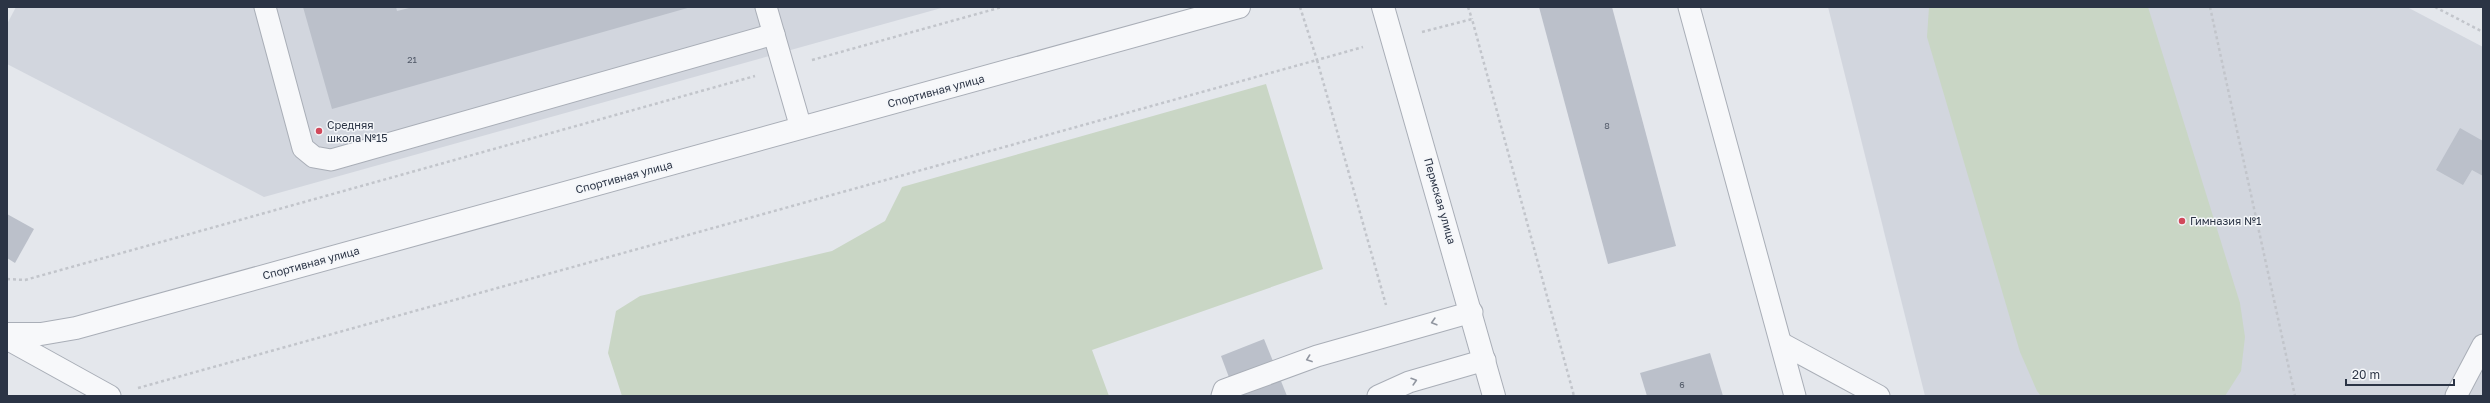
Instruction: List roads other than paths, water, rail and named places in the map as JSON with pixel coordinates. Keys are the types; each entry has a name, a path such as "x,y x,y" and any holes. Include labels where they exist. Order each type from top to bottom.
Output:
{"street":[{"name":"Спортивная улица","path":"7,334 41,334 76,328 1239,7"},
{"name":"Пермская улица","path":"1383,7 1472,312 1494,396"}],"lane":[{"path":"265,7 303,148 314,157 331,160 774,34"},
{"path":"766,7 785,68 801,128"},
{"path":"1689,7 1795,396"},
{"path":"1222,396 1224,390 1310,358 1472,312"},
{"path":"7,339 110,396"},
{"path":"1781,343 1880,396"},
{"path":"2456,396 2483,345"},
{"path":"1378,396 1409,382 1485,360"}],"place":[{"name":"Средняя школа №15","path":"319,131"},
{"name":"Гимназия №1","path":"2182,221"}]}
